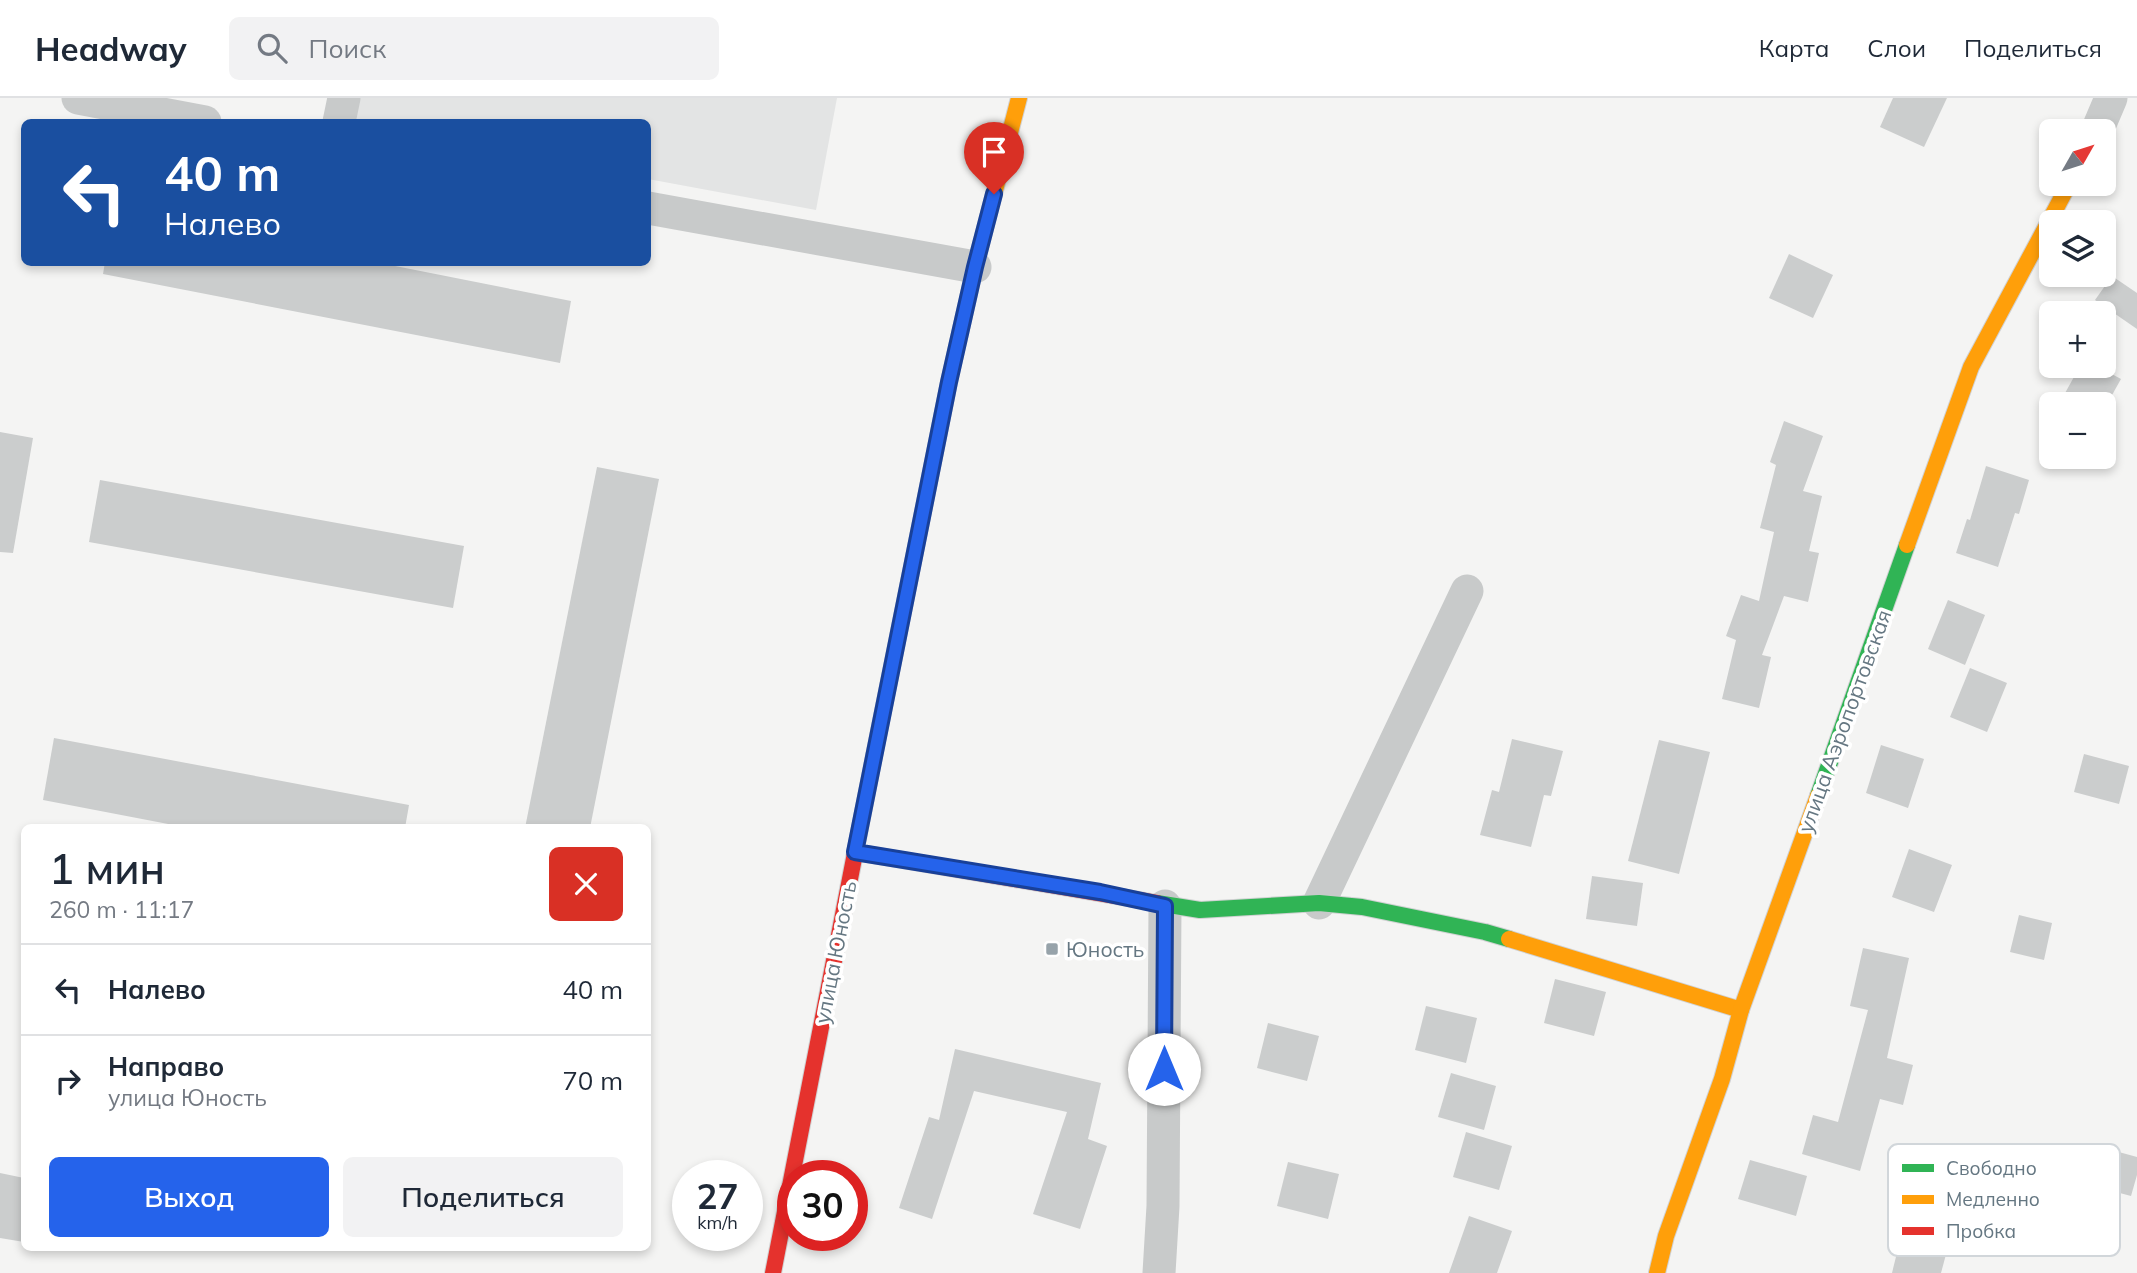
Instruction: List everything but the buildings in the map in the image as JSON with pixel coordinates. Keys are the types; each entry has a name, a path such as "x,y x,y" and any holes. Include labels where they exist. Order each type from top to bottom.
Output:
{"street":[{"path":"78,98 189,119"},
{"path":"340,119 344,98"},
{"name":"улица Юность","path":"773,1273 949,382 975,267 1019,98"},
{"path":"2102,119 2111,98"},
{"name":"улица Аэропортовская","path":"1657,1273 1666,1236 1722,1079 1741,1010 1971,368 2063,196"},
{"path":"651,209 975,267"},
{"path":"1319,903 1468,591"},
{"path":"855,852 1200,910 1319,903 1362,907 1485,932 1741,1010"},
{"path":"1159,1273 1163,1206 1165,906"}],"shaded area":[{"path":"355,98 837,98 816,210 651,180 651,119 352,119"}],"traffic: fast":[{"path":"1818,796 1907,545"},
{"path":"1157,903 1200,910 1319,903 1362,907 1509,939"}],"traffic: slow":[{"path":"874,756 949,382 975,267 1019,98"},
{"path":"1907,545 1971,367 2063,196"},
{"path":"1657,1273 1666,1236 1722,1079 1741,1010 1818,796"},
{"path":"1509,939 1741,1010"}],"traffic: jam":[{"path":"773,1273 874,756"},
{"path":"855,852 1157,903"}],"place":[{"name":"Юность","path":"1052,949"}],"route":[{"path":"994,194 949,382 855,852 1100,892 1165,906 1164,1069"}]}
